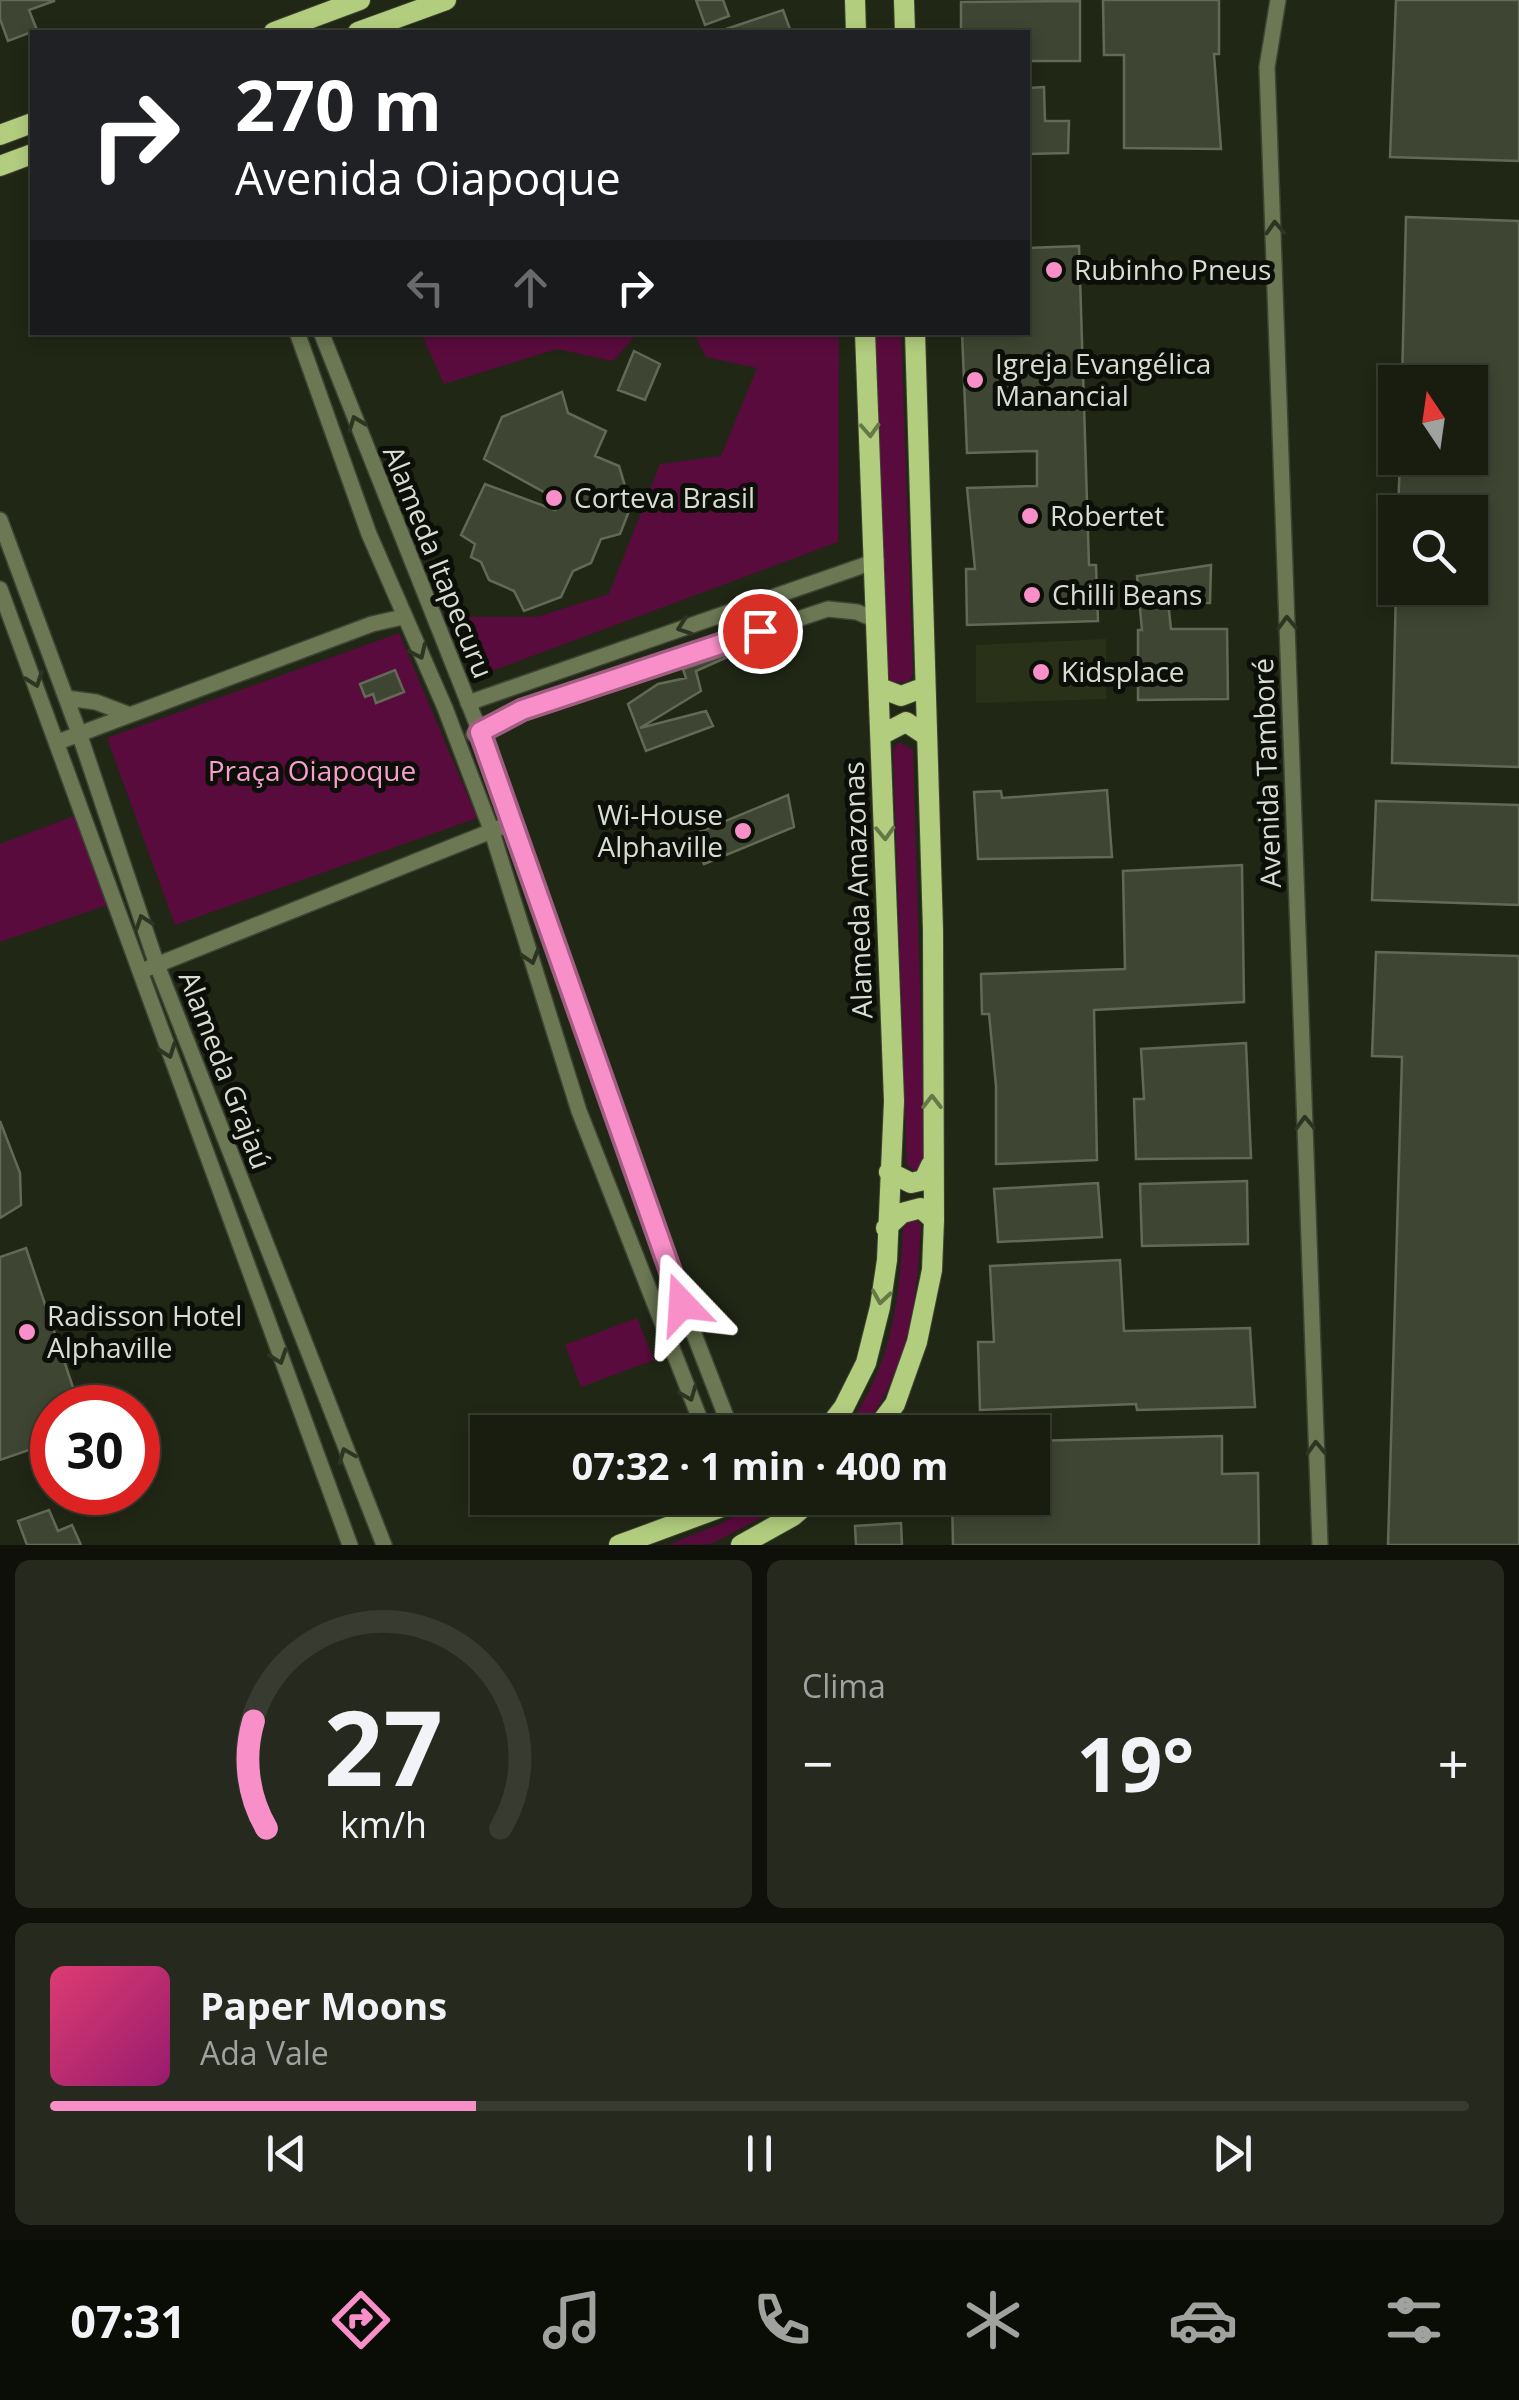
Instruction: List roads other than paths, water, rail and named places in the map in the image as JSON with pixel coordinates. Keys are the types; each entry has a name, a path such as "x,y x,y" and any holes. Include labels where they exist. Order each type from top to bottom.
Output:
{"main road":[{"path":"279,30 360,0"},
{"path":"364,30 446,0"},
{"path":"856,0 856,30"},
{"path":"904,0 905,30"},
{"path":"0,135 30,124"},
{"path":"0,166 30,155"},
{"name":"Alameda Amazonas","path":"838,1415 866,1364 880,1307 894,1101 866,335"},
{"path":"886,1415 917,1342 932,1270 934,1220 933,925 924,734 915,335"},
{"path":"880,688 900,696 925,688"},
{"path":"881,735 906,722 924,734"},
{"path":"889,1172 911,1183 924,1180 932,1164"},
{"path":"886,1228 911,1210 922,1208 934,1220"},
{"path":"619,1545 698,1515"},
{"path":"741,1545 794,1515"}],"street":[{"name":"Avenida Tamboré","path":"1278,0 1267,67 1320,1545"},
{"name":"Alameda Itapecuru","path":"298,335 376,551 492,832 563,1060 635,1262 698,1415"},
{"name":"Alameda Itapecuru","path":"322,335 480,732 591,1050 726,1415"},
{"name":"Alameda Grajaú","path":"0,520 80,733 158,965 384,1545"},
{"path":"370,534 398,527"},
{"path":"376,551 394,543 404,544"},
{"path":"468,703 876,561"},
{"path":"826,578 828,609"},
{"name":"Alameda Grajaú","path":"0,589 350,1545"},
{"path":"12,616 34,608"},
{"path":"457,742 522,710 828,609 857,612 876,620"},
{"path":"58,742 372,624 403,617"},
{"path":"66,698 96,702 130,715"},
{"path":"139,972 512,823"},
{"path":"563,1060 591,1050"},
{"path":"239,1243 247,1237 263,1241"}],"place":[{"name":"Rubinho Pneus","path":"1054,270"},
{"name":"Igreja Evangélica Manancial","path":"975,380"},
{"name":"Corteva Brasil","path":"554,498"},
{"name":"Robertet","path":"1030,516"},
{"name":"Chilli Beans","path":"1032,595"},
{"name":"Kidsplace","path":"1041,672"},
{"name":"Wi-House Alphaville","path":"743,831"},
{"name":"Radisson Hotel Alphaville","path":"27,1332"}],"park label":[{"name":"Praça Oiapoque","path":"312,771"}]}
